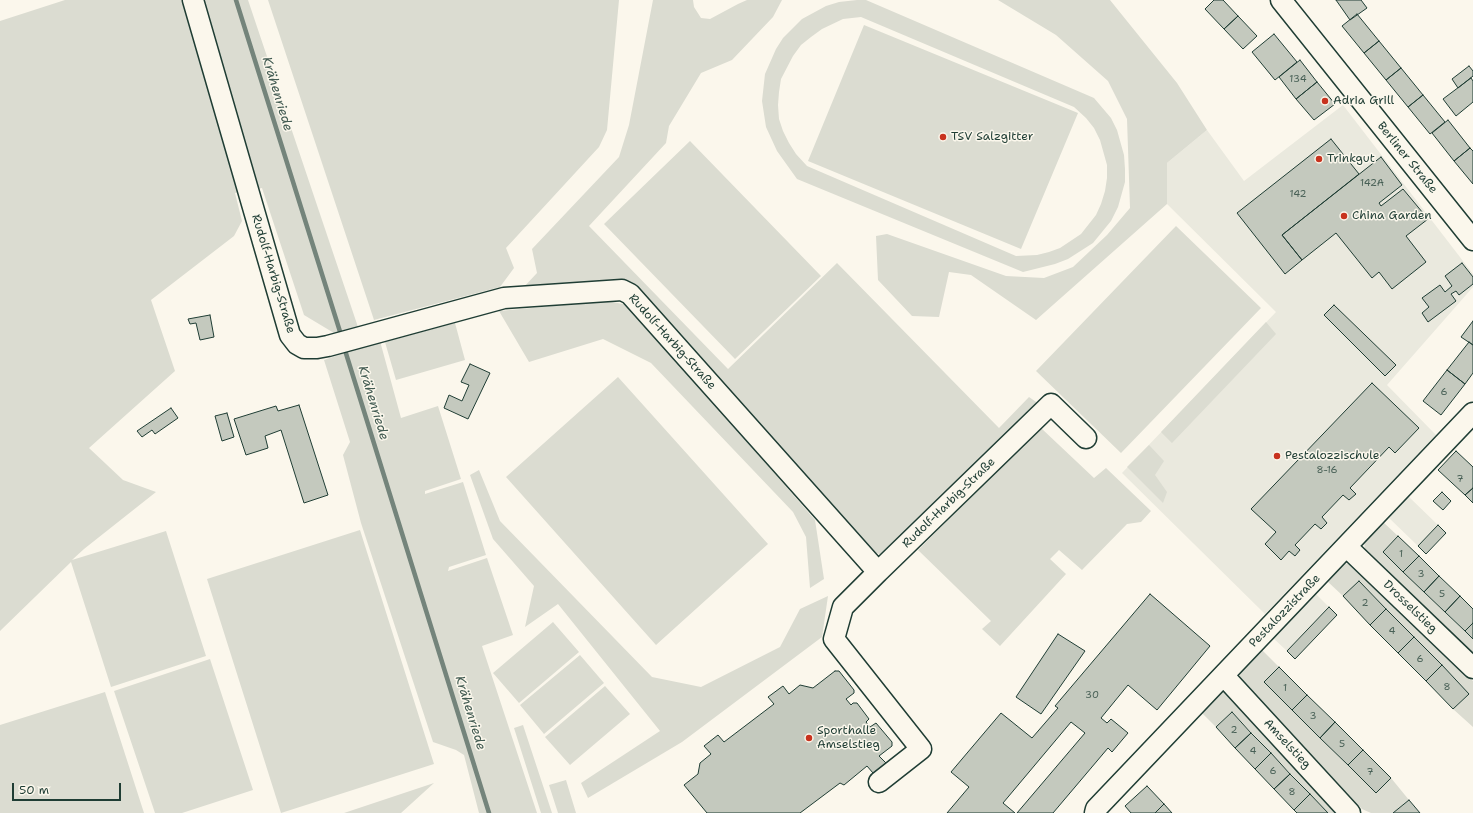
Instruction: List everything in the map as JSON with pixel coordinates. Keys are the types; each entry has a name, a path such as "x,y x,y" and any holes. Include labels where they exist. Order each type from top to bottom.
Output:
{"street":[{"name":"Rudolf-Harbig-Straße","path":"194,0 290,335 297,344 304,348 317,348 354,340 504,298 622,290 630,294 878,572 1051,404 1086,438"},
{"name":"Berliner Straße","path":"1281,0 1473,240"},
{"name":"Pestalozzistraße","path":"1096,811 1473,413"},
{"name":"Drosselstieg","path":"1347,547 1473,668"},
{"path":"878,572 843,607 834,639 921,749 879,782"},
{"name":"Amselstieg","path":"1224,676 1350,813"}],"shaded area":[{"path":"65,0 248,0 359,330 334,333 304,315 262,188 235,193 242,221 234,236 151,300 175,371 89,448 123,480 156,492 72,560 166,531 206,656 111,687 71,562 0,631 0,21"},
{"path":"268,0 619,0 607,130 599,147 506,248 514,268 500,287 374,320"},
{"path":"653,0 693,0 694,7 701,18 710,19 747,0 782,0 773,17 732,60 701,73 669,126 666,143 589,226 728,369 837,263 999,428 1029,397 1042,406 887,557 871,551 634,288 522,289 537,273 532,249 619,157 629,125"},
{"path":"866,0 1094,98 1111,118 1117,130 1124,155 1125,182 1118,207 1111,221 1093,243 1068,259 1023,272 797,179 777,151 766,127 762,101 765,74 776,49 783,38 802,19 826,6 839,2","holes":["861,17 1074,107 1094,128 1100,140 1107,165 1107,178 1101,204 1096,215 1081,234 1060,248 1037,255 1016,256 807,166 796,154 783,131 779,119 778,105 781,79 793,56 801,45 822,29 843,19"]},
{"path":"998,0 1110,0 1177,83 1207,130 1167,163 1167,204 1036,320 971,275 949,272 939,317 912,316 878,280 876,236 887,234 1006,276 1044,278 1073,267 1107,235 1130,208 1127,119 1108,81 1056,35"},
{"name":"TSV Salzgitter","path":"864,25 1078,113 1021,249 808,161"},
{"path":"1343,105 1473,274 1473,287 1387,385 1436,435 1265,614 1122,473 1276,312 1167,204 1167,163 1207,130 1244,181"},
{"path":"690,141 821,276 735,359 604,224"},
{"path":"1176,226 1261,308 1121,453 1036,371"},
{"path":"607,301 628,305 815,520 824,579 810,588 806,537 793,512 651,363 603,339 529,362 499,311"},
{"path":"1266,322 1276,334 1172,443 1161,432"},
{"path":"455,323 465,360 396,380 385,342"},
{"path":"380,341 401,418 438,406 461,479 425,491 425,494 463,482 486,555 449,567 448,571 487,558 513,635 482,646 537,813 479,813 464,755 456,750 433,742 361,523 343,455 350,442 324,360"},
{"path":"618,377 768,544 656,645 506,477"},
{"path":"1041,428 1094,478 1106,468 1151,511 1141,522 1127,524 1082,570 1059,550 1050,559 1066,574 1000,646 982,629 991,621 918,550"},
{"path":"1149,445 1164,461 1155,475 1167,492 1163,503 1127,467"},
{"path":"479,470 500,521 652,677 701,687 780,647 800,609 828,596 822,637 682,742 588,798 581,783 660,731 558,604 525,627 534,586 493,539 470,475"},
{"path":"1408,496 1438,525 1418,546 1388,517"},
{"path":"1383,522 1398,536 1383,552 1473,639 1473,654 1365,550 1364,542"},
{"path":"360,530 434,764 281,813 207,579"},
{"path":"1351,563 1473,681 1473,727 1453,709 1469,694 1359,581 1343,596 1327,581 1343,564"},
{"path":"1315,593 1329,607 1287,651 1273,638"},
{"path":"553,622 579,652 519,703 493,673"},
{"path":"1262,650 1279,667 1264,682 1376,793 1391,778 1409,800 1393,813 1371,813 1362,809 1240,678 1240,672"},
{"path":"580,655 604,683 544,734 520,705"},
{"path":"210,659 253,790 182,813 155,813 114,691"},
{"path":"605,686 630,714 570,765 545,737"},
{"path":"105,692 144,813 0,813 0,725"},
{"path":"1220,692 1226,692 1338,813 1328,813 1232,712 1216,727 1201,712"},
{"path":"523,725 552,813 541,813 514,728"},
{"path":"566,780 576,813 558,813 549,785"},
{"path":"434,783 401,813 344,813"}],"building":[{"path":"1214,0 1223,0 1238,16 1224,29 1205,9"},
{"path":"1336,0 1361,0 1367,8 1350,20"},
{"path":"1357,14 1379,41 1364,53 1342,26"},
{"path":"1238,16 1257,36 1243,49 1224,29"},
{"path":"1274,34 1297,62 1275,80 1252,52"},
{"path":"1379,41 1401,68 1386,80 1364,53"},
{"path":"1300,60 1317,82 1296,99 1279,77"},
{"path":"1469,66 1473,71 1473,76 1458,88 1452,79"},
{"path":"1401,68 1423,95 1408,107 1386,80"},
{"path":"1471,78 1473,81 1473,102 1456,116 1443,99"},
{"path":"1317,82 1335,104 1314,120 1296,99"},
{"path":"1423,95 1445,122 1430,134 1408,107"},
{"path":"1448,120 1470,148 1454,161 1432,133"},
{"path":"1331,139 1359,174 1282,235 1302,260 1285,274 1237,213"},
{"path":"1470,148 1473,151 1473,184 1454,161"},
{"path":"1381,157 1402,185 1379,203 1381,206 1403,189 1428,219 1406,236 1426,262 1392,289 1379,272 1372,278 1336,233 1302,260 1282,235"},
{"path":"1462,263 1473,277 1473,284 1459,295 1456,291 1451,294 1456,301 1428,322 1422,313 1429,307 1422,298 1440,285 1445,292 1452,286 1445,276"},
{"path":"1334,305 1396,365 1385,376 1324,315"},
{"path":"210,315 214,337 200,340 196,323 190,324 188,319"},
{"path":"1473,321 1473,345 1461,337"},
{"path":"1469,342 1473,345 1473,373 1465,384 1447,370"},
{"path":"470,364 490,373 468,419 444,408 449,395 462,401 469,385 461,382"},
{"path":"1447,370 1465,384 1441,415 1423,401"},
{"path":"1372,383 1419,428 1395,453 1389,447 1350,488 1356,494 1349,500 1343,495 1322,517 1327,523 1321,529 1315,524 1295,545 1300,550 1295,556 1289,551 1281,560 1265,544 1276,532 1251,509"},
{"path":"299,405 328,495 304,503 281,430 265,436 268,448 246,455 234,419 276,406 278,411"},
{"path":"171,408 178,418 155,434 152,430 142,437 137,431"},
{"path":"227,413 234,437 222,441 215,416"},
{"path":"1456,451 1473,467 1473,488 1465,495 1438,470"},
{"path":"1473,488 1473,503 1465,495"},
{"path":"1442,492 1451,501 1443,510 1433,501"},
{"path":"1438,525 1446,533 1426,554 1418,546"},
{"path":"1398,536 1419,556 1403,572 1383,552"},
{"path":"1419,556 1439,576 1424,592 1403,572"},
{"path":"1439,576 1460,596 1445,612 1424,592"},
{"path":"1359,581 1386,609 1370,625 1343,596"},
{"path":"1150,594 1210,646 1157,710 1128,685 1101,718 1107,723 1111,719 1128,733 1112,752 1108,748 1053,813 1017,813 1085,733 1071,722 1003,803 1015,813 947,813 969,787 951,772 1001,713 1032,738 1058,708 1055,706"},
{"path":"1460,596 1473,609 1473,623 1465,631 1445,612"},
{"path":"1329,607 1337,615 1295,659 1287,651"},
{"path":"1386,609 1414,637 1398,653 1370,625"},
{"path":"1473,623 1473,639 1465,631"},
{"path":"1058,634 1085,651 1041,714 1016,697"},
{"path":"1414,637 1442,665 1426,681 1398,653"},
{"path":"1442,665 1469,694 1453,709 1426,681"},
{"path":"1279,667 1307,695 1292,710 1264,682"},
{"name":"Sporthalle Amselstieg","path":"835,671 839,671 854,690 854,693 846,699 851,705 853,703 857,703 869,719 866,722 870,727 876,723 892,742 892,746 879,756 886,763 886,767 878,774 873,773 867,766 844,785 840,783 800,813 707,813 684,785 698,774 700,763 711,754 704,746 718,735 724,742 774,704 768,697 783,686 789,694 800,685 813,688"},
{"path":"1307,695 1335,722 1320,738 1292,710"},
{"path":"1232,712 1251,733 1235,748 1216,727"},
{"path":"1335,722 1363,750 1348,765 1320,738"},
{"path":"1251,733 1271,753 1255,769 1235,748"},
{"path":"1363,750 1391,778 1376,793 1348,765"},
{"path":"1271,753 1290,774 1274,789 1255,769"},
{"path":"1290,774 1310,794 1294,810 1274,789"},
{"path":"1147,786 1164,804 1155,813 1131,813 1125,806"},
{"path":"1310,794 1328,813 1297,813 1294,810"},
{"path":"1409,800 1420,813 1393,813"},
{"path":"1164,804 1172,813 1155,813"}],"waterway":[{"name":"Krähenriede","path":"236,0 342,338"},
{"name":"Krähenriede","path":"344,347 489,813"}],"place":[{"name":"Adria Grill","path":"1325,101"},
{"name":"TSV Salzgitter","path":"943,137"},
{"name":"Trinkgut","path":"1319,159"},
{"name":"China Garden","path":"1344,216"},
{"name":"Pestalozzischule","path":"1277,456"},
{"name":"Sporthalle Amselstieg","path":"809,738"}]}
